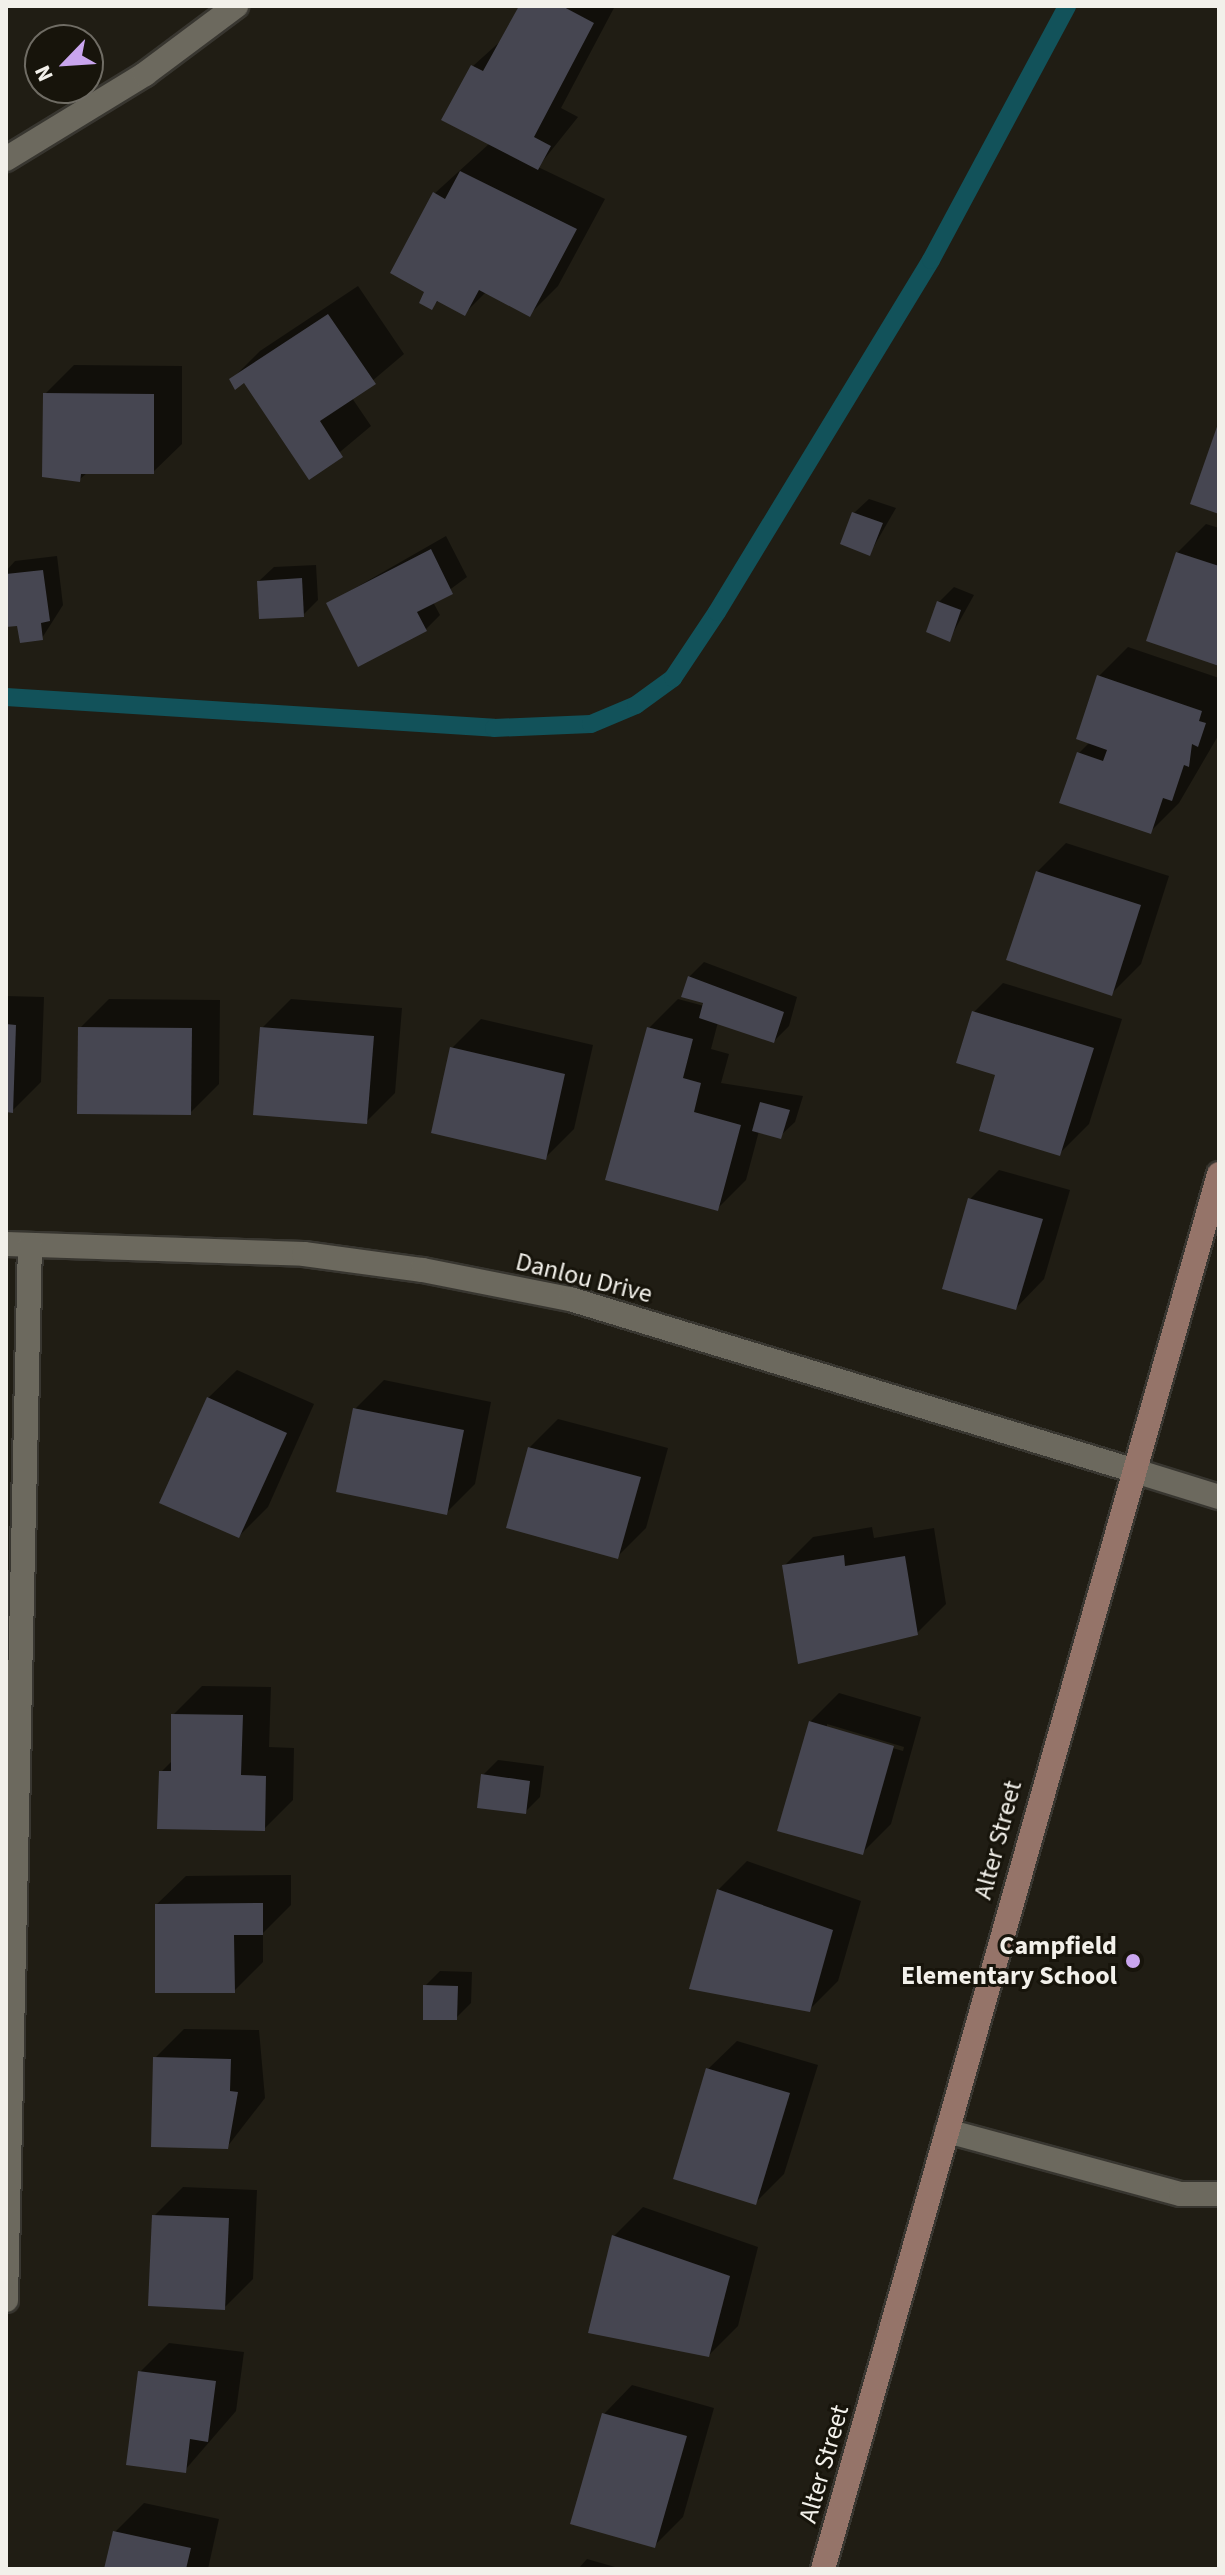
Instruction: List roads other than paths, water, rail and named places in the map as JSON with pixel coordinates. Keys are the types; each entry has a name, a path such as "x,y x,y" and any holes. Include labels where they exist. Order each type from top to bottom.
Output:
{"street":[{"path":"6,159 145,74 236,6"},
{"name":"Alter Street","path":"823,2569 1129,1469 1219,1174"},
{"path":"6,2300 18,1244"},
{"name":"Danlou Drive","path":"18,1244 304,1254 541,1293 1219,1497"},
{"path":"947,2131 1181,2194 1219,2194"}],"waterway":[{"path":"6,697 494,728 591,724 636,705 673,678 717,612 931,260 1067,6"}],"place":[{"name":"Campfield Elementary School","path":"1133,1961"}]}
